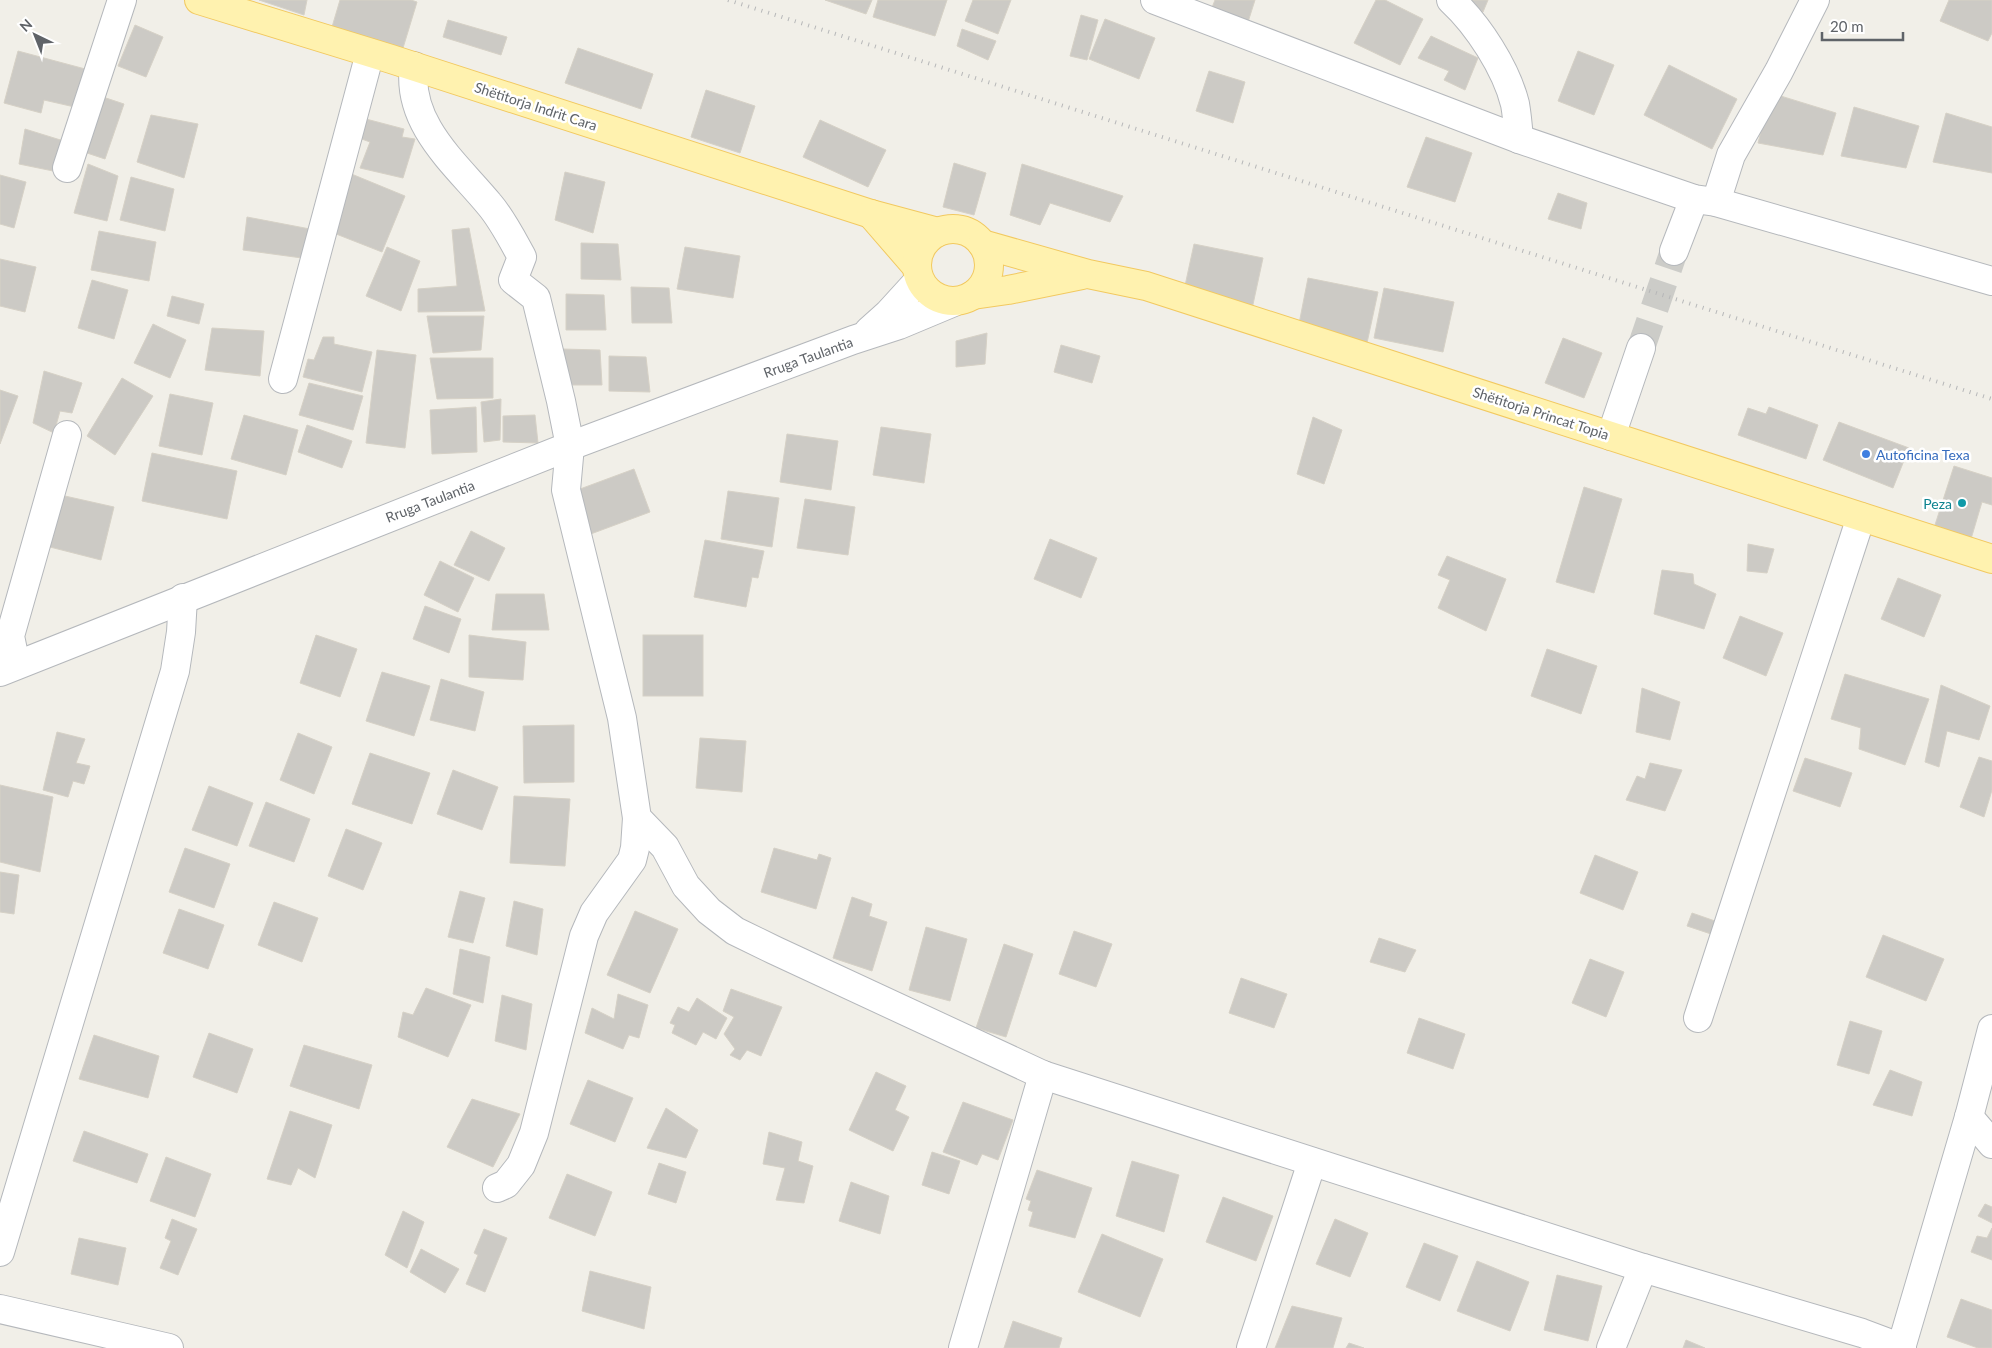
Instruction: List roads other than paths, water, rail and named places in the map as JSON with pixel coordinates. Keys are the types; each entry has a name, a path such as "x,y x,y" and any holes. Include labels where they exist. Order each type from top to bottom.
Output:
{"main road":[{"name":"Shëtitorja Indrit Cara","path":"199,0 414,66 871,214 938,232"},
{"path":"871,214 918,273 927,291 939,299 963,298 984,285 988,272 988,257 982,244 972,235 959,229 945,230 926,240 922,246 916,259 918,273"},
{"name":"Shëtitorja Princat Topia","path":"982,244 1088,274 1146,286 1992,559"},
{"name":"Shëtitorja Princat Topia","path":"963,298 1088,274"}],"street":[{"path":"67,168 122,0"},
{"path":"1451,0 1481,33 1500,68 1515,104 1519,138"},
{"path":"1674,251 1779,70 1815,0"},
{"path":"1166,2 1519,138 1705,200 1992,281"},
{"path":"283,379 370,53"},
{"path":"414,66 412,81 415,99 424,122 443,153 491,205 522,257 513,280 536,298 570,446 566,490 622,718 637,818 635,848 632,860 594,913 584,936 534,1133 521,1165 506,1184 497,1188"},
{"name":"Rruga Taulantia","path":"862,337 888,314 918,273"},
{"name":"Rruga Taulantia","path":"8,668 570,446 862,337 899,326 963,298"},
{"path":"1611,436 1641,348"},
{"path":"8,668 10,636 67,435"},
{"path":"1698,1018 1861,517"},
{"path":"0,1252 175,671 181,632 182,598"},
{"path":"637,818 665,847 686,886 709,911 735,931 1042,1075 1643,1268 1862,1332 1901,1348 1969,1117 1992,1029"},
{"path":"963,1348 1042,1075"},
{"path":"1969,1117 1992,1144"},
{"path":"1252,1348 1312,1162"},
{"path":"1612,1348 1643,1268"},
{"path":"0,1309 169,1348"}],"tunnel":[{"path":"1641,348 1674,251"}],"railway":[{"path":"728,0 1992,399"}],"place":[{"name":"Autoficina Texa","path":"1866,454"},
{"name":"Peza","path":"1962,503"}]}
